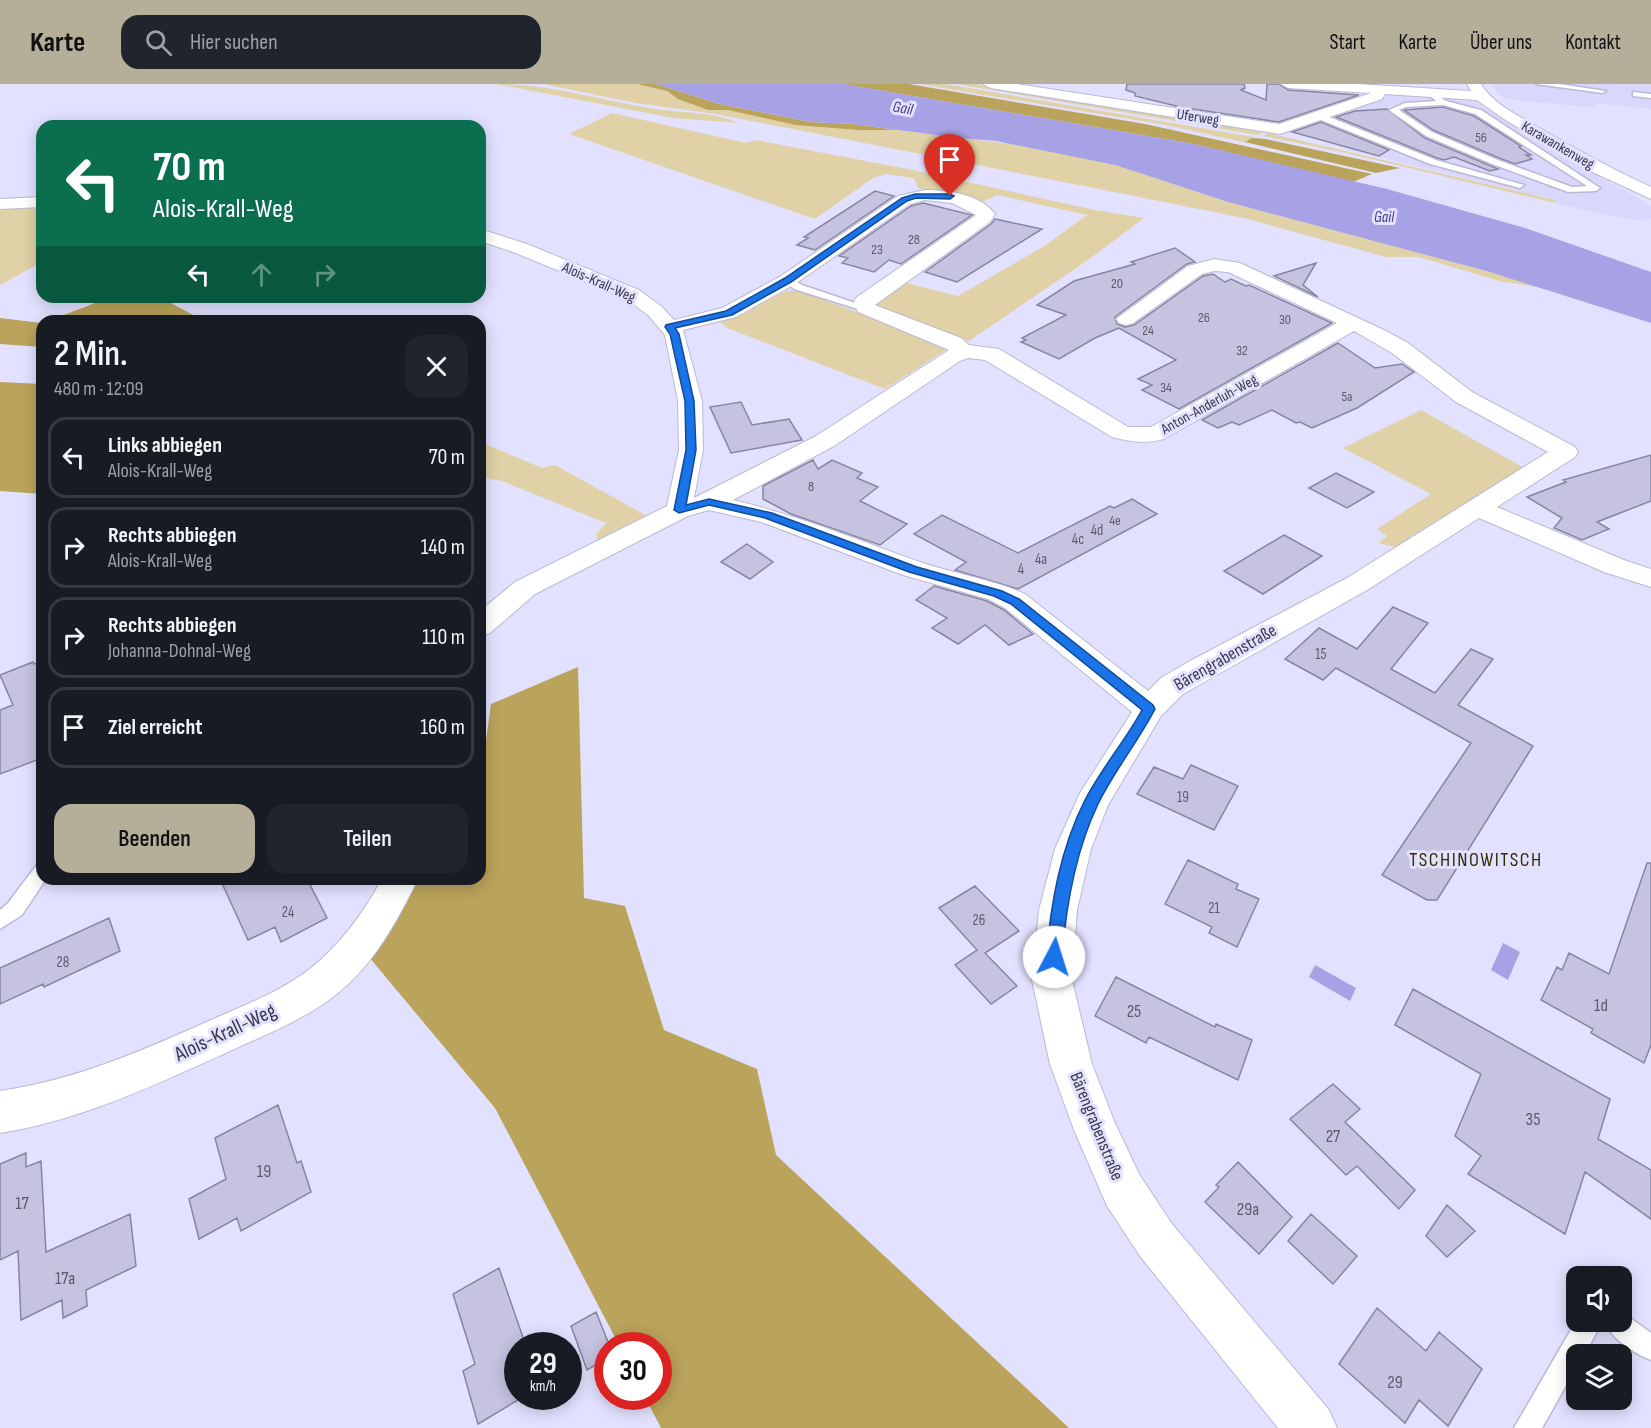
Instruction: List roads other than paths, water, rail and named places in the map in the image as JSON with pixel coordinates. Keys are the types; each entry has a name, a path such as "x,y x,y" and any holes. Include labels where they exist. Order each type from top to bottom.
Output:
{"street":[{"name":"Uferweg","path":"990,84 1010,85 1280,129 1377,96 1380,90"},
{"path":"1288,84 1431,93 1478,90"},
{"name":"Karawankenweg","path":"1478,90 1509,116 1565,150 1651,194"},
{"path":"486,621 525,588 679,510 709,502 825,441 952,356 963,352 960,347 941,337 866,308 864,301 984,218 986,214 966,201 950,196 915,196 904,200 788,280 729,313 669,327"},
{"path":"0,204 36,202"},
{"name":"Alois-Krall-Weg","path":"486,237 520,248 632,294 655,311 675,334 690,401 691,450 679,510"},
{"path":"1126,319 1195,270 1205,265 1220,264 1253,276 1400,348 1464,397 1566,452 1477,508"},
{"name":"Anton-Anderluh-Weg","path":"963,352 978,351 991,354 1120,432 1145,436 1166,428 1353,323"},
{"path":"709,502 769,516 913,569 1007,597 1015,601 1149,709"},
{"path":"1477,508 1614,566 1651,578"},
{"name":"Bärengrabenstraße","path":"1311,1428 1156,1240 1123,1190 1095,1130 1071,1064 1052,980 1058,910 1073,849 1092,802 1136,734 1149,709 1172,686 1357,584 1477,508"},
{"name":"Alois-Krall-Weg","path":"0,1112 33,1108 113,1084 271,1012 323,982 354,953 378,921 397,885"}],"lane":[{"path":"1540,84 1602,91"},
{"path":"1431,93 1443,103"},
{"path":"1636,94 1651,96"},
{"path":"1443,103 1478,112 1596,188 1571,189 1495,162 1429,134 1393,110 1404,105 1443,103"},
{"path":"1319,116 1433,162 1520,185"},
{"path":"1538,151 1565,150"},
{"path":"788,280 798,287 866,308"},
{"path":"0,921 15,909 36,879"},
{"path":"1527,1428 1584,1332"},
{"path":"1630,1332 1651,1348"}],"water":[{"name":"Gail","path":"656,84 843,84 1194,144 1387,189 1525,228 1651,272 1651,323 1490,272 1228,202 1115,165 996,141 853,124 811,122 720,104"},
{"path":"1503,943 1520,952 1508,980 1491,970"},
{"path":"1315,965 1356,988 1350,1001 1309,977"}],"district":[{"name":"TSCHINOWITSCH","path":"1476,859"}]}
